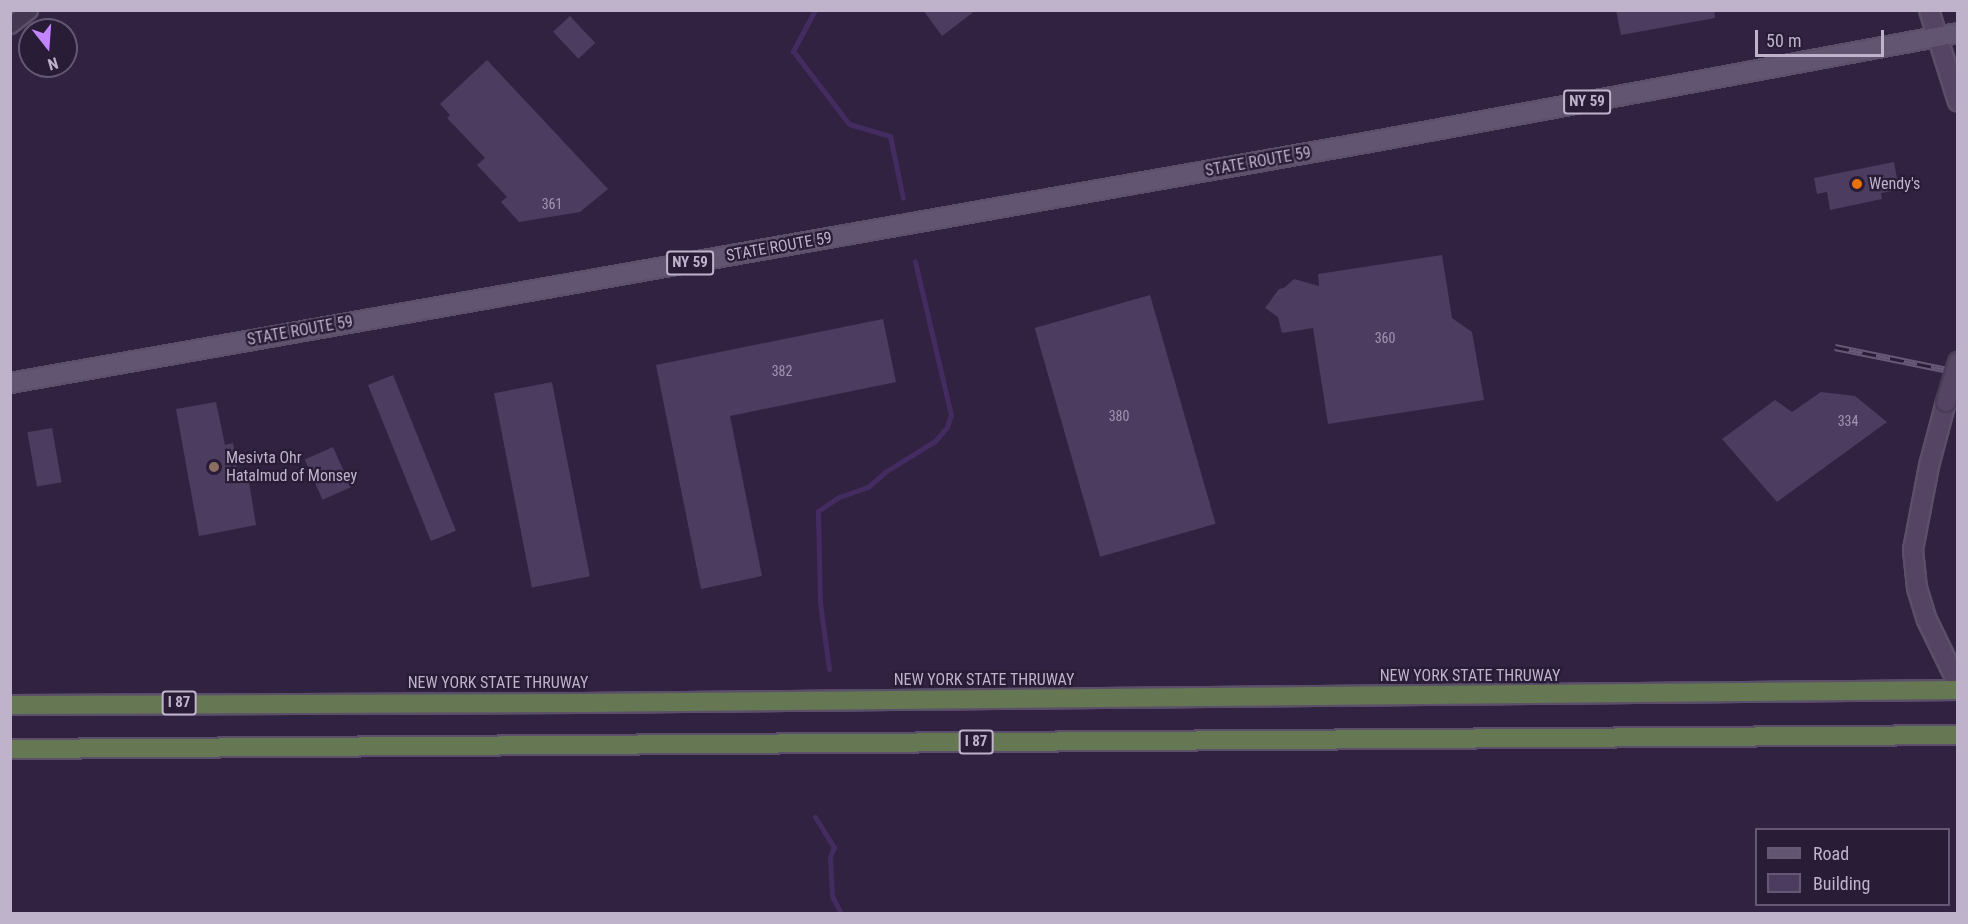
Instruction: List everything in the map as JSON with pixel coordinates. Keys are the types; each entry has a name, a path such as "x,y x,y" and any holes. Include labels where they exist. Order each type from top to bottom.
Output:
{"highway":[{"name":"NEW YORK STATE THRUWAY","path":"10,705 581,703 1958,690"},
{"name":"I 87","path":"10,749 1950,735"}],"main road":[{"name":"NY 59","path":"1938,37 1958,33"},
{"name":"STATE ROUTE 59","path":"10,382 1370,142 1938,37"}],"street":[{"path":"10,25 29,10"},
{"path":"1929,10 1958,102"},
{"path":"1958,362 1929,466 1914,550 1917,588 1926,618 1958,684"}],"building":[{"path":"923,10 976,10 942,36"},
{"path":"1616,10 1714,10 1715,18 1621,35"},
{"path":"570,16 595,43 578,59 553,32"},
{"path":"487,60 608,189 580,212 519,222 501,202 507,197 477,165 485,158 447,118 450,115 440,104"},
{"name":"Wendy's","path":"1894,162 1899,190 1881,193 1882,199 1830,210 1827,192 1817,194 1814,178"},
{"path":"1442,255 1452,318 1472,332 1484,400 1328,424 1313,328 1282,333 1278,317 1265,308 1279,289 1284,288 1294,279 1319,286 1318,274"},
{"path":"1150,295 1216,524 1100,557 1035,328"},
{"path":"883,319 896,382 730,416 762,576 701,589 656,365"},
{"path":"393,375 456,531 431,541 368,385"},
{"path":"552,382 590,576 532,588 494,393"},
{"path":"1821,392 1855,396 1887,422 1777,502 1722,439 1775,400 1792,412"},
{"path":"216,402 225,445 233,443 239,483 249,482 256,525 199,536 176,409"},
{"path":"52,428 62,482 37,487 27,432"},
{"path":"333,447 351,487 323,500 305,460"}],"waterway":[{"path":"815,10 793,51 849,124 890,136 903,198"},
{"path":"829,669 820,602 818,511 839,497 868,487 885,472 935,441 947,427 951,415 915,261"},
{"path":"815,817 834,847 830,857 832,896 841,914"}],"railway":[{"path":"1835,347 1958,372"}],"place":[{"name":"Wendy's","path":"1857,184"},
{"name":"Mesivta Ohr Hatalmud of Monsey","path":"214,467"}]}
